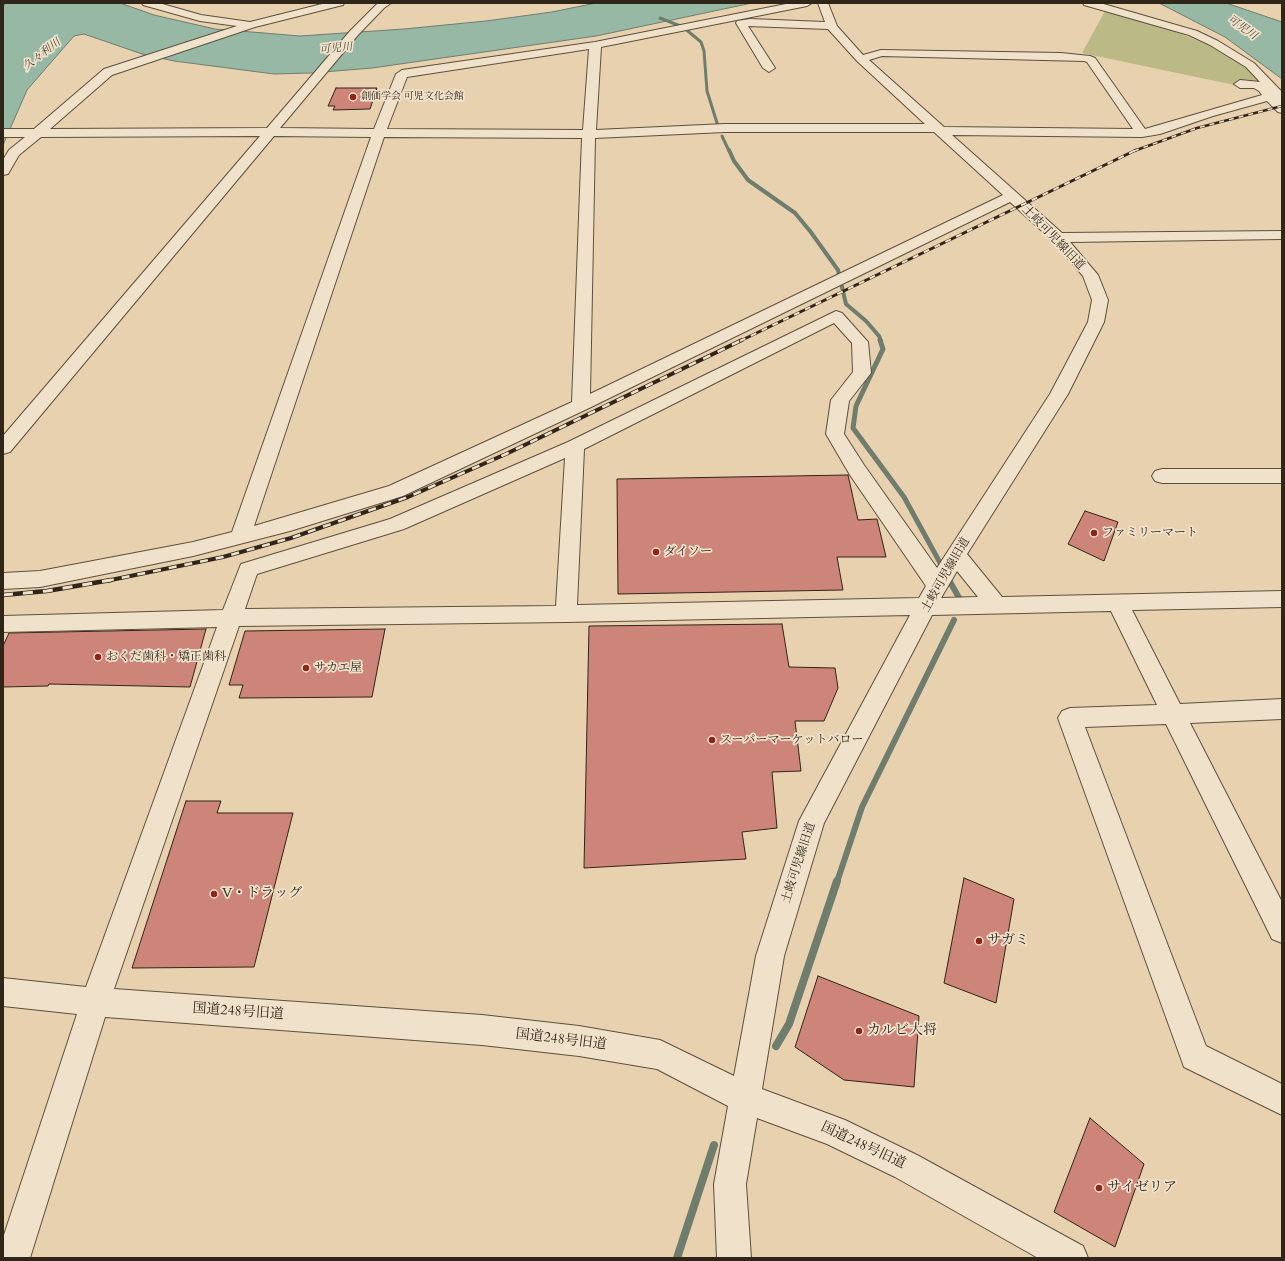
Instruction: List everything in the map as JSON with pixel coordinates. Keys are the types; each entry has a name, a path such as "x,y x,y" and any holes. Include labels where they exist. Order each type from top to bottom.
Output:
{"street":[{"path":"147,3 200,18 251,25"},
{"path":"3,171 14,153 108,72 251,25 339,3"},
{"path":"3,448 314,79 354,33 380,6 386,3"},
{"path":"240,537 379,133 402,74 595,45 807,3"},
{"name":"土岐可児線旧道","path":"734,1258 730,1184 770,956 812,821 932,596 1059,394 1096,322 1100,300 1090,275 1058,238 861,58 831,26 823,3"},
{"path":"1088,3 1193,33 1214,43 1250,65 1282,99"},
{"path":"769,68 741,23 750,22 831,26"},
{"path":"581,405 589,134 595,45"},
{"path":"861,58 882,53 1049,55 1086,58 1091,60 1142,133"},
{"path":"1240,84 1256,85 1264,89 1269,97 1282,109"},
{"path":"3,133 270,132 589,134 725,128 1142,133 1155,131 1209,113 1269,97"},
{"path":"3,581 40,579 193,549 290,524 396,491 581,405 1012,196"},
{"path":"1058,238 1282,234"},
{"path":"13,1258 95,1002 248,569 397,524 575,446 836,316 860,342 862,373 840,400 835,434 932,596"},
{"path":"566,614 575,446"},
{"path":"1162,476 1281,478"},
{"path":"954,559 998,605"},
{"path":"3,624 230,618 566,614 932,596 998,605 1282,599"},
{"path":"1117,602 1282,930"},
{"path":"1282,709 1070,718 1195,1056 1282,1100"},
{"name":"国道248号旧道","path":"3,992 95,1002 482,1030 579,1041 660,1055 745,1098 834,1131 906,1166 1071,1258"}],"shaded area":[{"path":"1105,11 1162,26 1213,47 1246,66 1264,84 1258,90 1082,53"}],"water":[{"path":"5,3 120,3 154,15 215,29 300,36 404,29 486,21 552,12 596,3 752,3 596,36 372,68 311,73 274,74 174,61 142,54 84,34 74,36 27,90 3,145 3,7"},
{"name":"可児川","path":"1159,3 1226,3 1282,22 1282,79 1225,37"}],"building":[{"name":"創価学会 可児文化会館","path":"336,88 377,88 370,109 333,110 335,106 328,106"},
{"path":"848,475 858,520 877,519 886,557 837,557 843,590 618,594 617,479"},
{"name":"ファミリーマート","path":"1085,511 1118,522 1104,561 1068,544"},
{"path":"782,624 789,667 835,668 838,688 824,721 795,721 801,771 772,772 777,828 742,832 746,859 584,868 589,626"},
{"path":"206,629 190,687 49,684 48,686 3,687 3,646 9,633"},
{"path":"385,629 372,697 239,698 243,685 229,685 245,631"},
{"path":"186,801 221,801 217,813 293,813 254,967 132,968"},
{"name":"サガミ","path":"964,878 1014,899 996,1003 944,983"},
{"name":"カルビ大将","path":"818,976 919,1016 914,1087 844,1080 795,1047"},
{"name":"サイゼリア","path":"1090,1118 1144,1164 1115,1247 1054,1212"}],"waterway":[{"path":"660,18 683,27 701,42 704,51 707,91 718,126"},
{"path":"722,136 729,151"},
{"path":"729,150 734,161 748,180 795,213 810,231 838,270 846,304 866,321 879,336 881,341"},
{"path":"880,340 883,349 856,406 853,428 904,497 950,581"},
{"path":"949,580 962,603"},
{"path":"837,882 862,807 954,620"},
{"path":"776,1046 789,1024 837,881"},
{"path":"677,1258 714,1145"}],"railway":[{"path":"1134,151 1197,128 1282,106"},
{"path":"740,341 1136,150"},
{"path":"110,580 223,557 291,538 408,497 506,454 742,340"},
{"path":"3,595 47,591 110,580"},
{"path":"106,581 110,580"}],"place":[{"name":"創価学会 可児文化会館","path":"353,97"},
{"name":"ファミリーマート","path":"1094,533"},
{"name":"ダイソー","path":"656,552"},
{"name":"おくだ歯科・矯正歯科","path":"98,657"},
{"name":"サカエ屋","path":"306,668"},
{"name":"スーパーマーケットバロー","path":"712,740"},
{"name":"V・ドラッグ","path":"214,894"},
{"name":"サガミ","path":"979,941"},
{"name":"カルビ大将","path":"859,1031"},
{"name":"サイゼリア","path":"1099,1188"}],"water label":[{"name":"久々利川","path":"42,55"}]}
